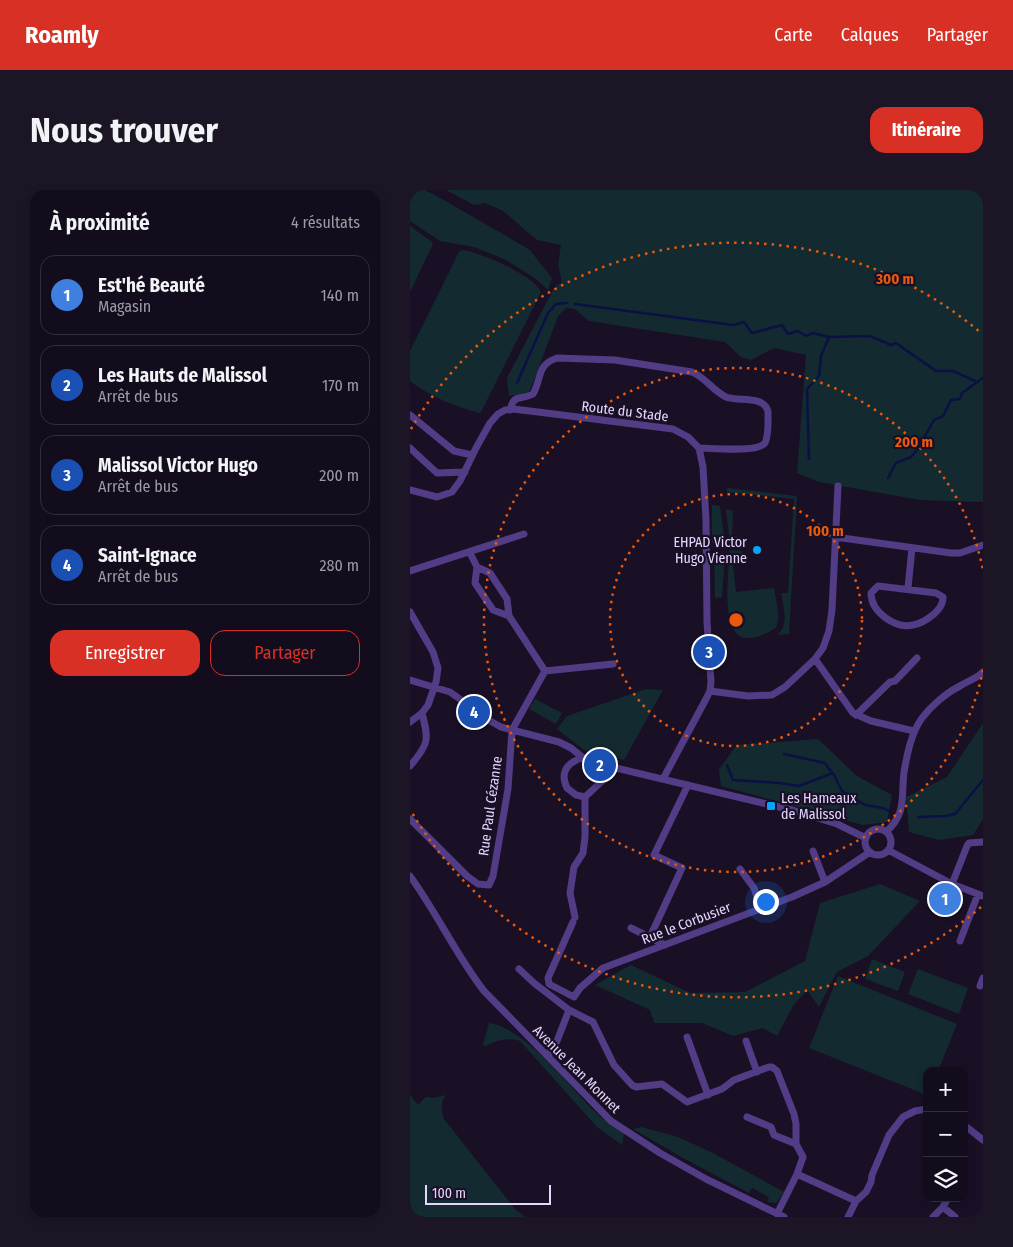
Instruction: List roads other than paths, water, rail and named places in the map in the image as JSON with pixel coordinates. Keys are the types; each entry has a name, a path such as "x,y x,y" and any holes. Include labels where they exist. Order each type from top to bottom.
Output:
{"street":[{"path":"410,490 437,497 445,496 452,492 465,472 490,423 498,414 510,410 514,399 533,394 542,368 550,360 557,358 615,360 692,372 699,375 726,397 758,402 767,408 766,439 762,446 753,449 699,448 703,467 706,520 707,622 711,682 710,691 663,779"},
{"name":"Route du Stade","path":"510,410 673,429 688,437 699,448"},
{"path":"410,415 454,451 472,455"},
{"path":"410,448 437,473 465,472"},
{"path":"710,691 748,696 772,695 785,687 815,659 823,648 829,631 838,486"},
{"path":"410,571 524,534"},
{"path":"835,538 960,553 983,545"},
{"path":"908,588 912,548"},
{"path":"470,553 477,567 475,582 492,610 509,616"},
{"path":"477,567 490,573 503,592 507,599 509,616 545,671"},
{"path":"878,586 908,588 936,593 943,597 940,608 920,623 911,626 900,625 886,618 874,606 871,593 878,586"},
{"path":"410,612 438,662 438,674 428,705 422,713 410,722"},
{"path":"856,715 890,682 895,681 917,658"},
{"path":"815,659 848,709 856,715 871,721 914,731"},
{"path":"545,671 612,664"},
{"path":"512,730 545,671"},
{"path":"886,832 895,824 903,802 904,773 914,731 923,717 945,695 961,685 972,681 983,672"},
{"path":"410,680 450,692 481,716 501,727 559,742 571,748 587,762 688,785 821,819 837,824 866,838"},
{"path":"410,766 423,751 428,736 422,713"},
{"name":"Rue Paul Cézanne","path":"410,819 468,876 478,884 489,885 493,876 505,815 512,730"},
{"path":"582,758 574,760 569,764 563,776 567,788 576,795 585,797 616,768"},
{"path":"650,937 682,868 654,855 688,785"},
{"name":"Rue le Corbusier","path":"585,797 583,853 574,867 570,893 574,920 548,978 549,984 574,997 580,988 603,968 825,882 870,852"},
{"path":"874,830 886,832 890,837 891,843 888,850 884,854 878,855 870,852 866,847 866,838 874,830"},
{"path":"952,884 969,843 983,842"},
{"path":"888,850 952,884 980,895 960,941"},
{"path":"813,851 825,882"},
{"path":"740,869 754,888 761,908"},
{"name":"Avenue Jean Monnet","path":"410,876 430,905 467,969 484,991 611,1122 706,1179 781,1215"},
{"path":"631,928 665,945"},
{"path":"519,969 569,1010 593,1022 614,1065 632,1085 639,1087 662,1084 687,1102 708,1095 722,1089 734,1080 769,1067 777,1071 794,1114 796,1144 803,1157 781,1215"},
{"path":"980,986 983,978"},
{"path":"548,1056 557,1041 569,1010"},
{"path":"687,1037 708,1095"},
{"path":"746,1041 757,1072"},
{"path":"848,1217 856,1201 866,1192 889,1135 897,1123 902,1117 923,1110"},
{"path":"747,1117 770,1127 774,1135 796,1144"},
{"path":"968,1128 983,1140"},
{"path":"797,1174 856,1201"},
{"path":"933,1217 946,1202"},
{"path":"943,1207 955,1217"}],"waterway":[{"path":"517,383 548,313 556,304 567,303"},
{"path":"575,304 733,325 744,322 752,333 782,325 788,334 797,331 807,336 813,333 829,337 870,336 891,345 896,343 936,371 953,371 977,382"},
{"path":"809,459 807,389 819,376 821,356 829,337"},
{"path":"888,478 896,463 911,457 917,450 934,420 943,416 951,400 960,399 962,393 983,378"},
{"path":"784,754 825,763 832,773"},
{"path":"727,765 733,780 799,786 833,773 842,791 865,805 883,808 891,812"},
{"path":"918,817 955,814 983,780"}],"place":[{"name":"EHPAD Victor Hugo Vienne","path":"757,550"},
{"name":"Malissol Victor Hugo","path":"709,652"},
{"name":"Saint-Ignace","path":"474,712"},
{"name":"Les Hauts de Malissol","path":"600,765"},
{"name":"Les Hameaux de Malissol","path":"771,806"},
{"name":"Est'hé Beauté","path":"945,899"}]}
